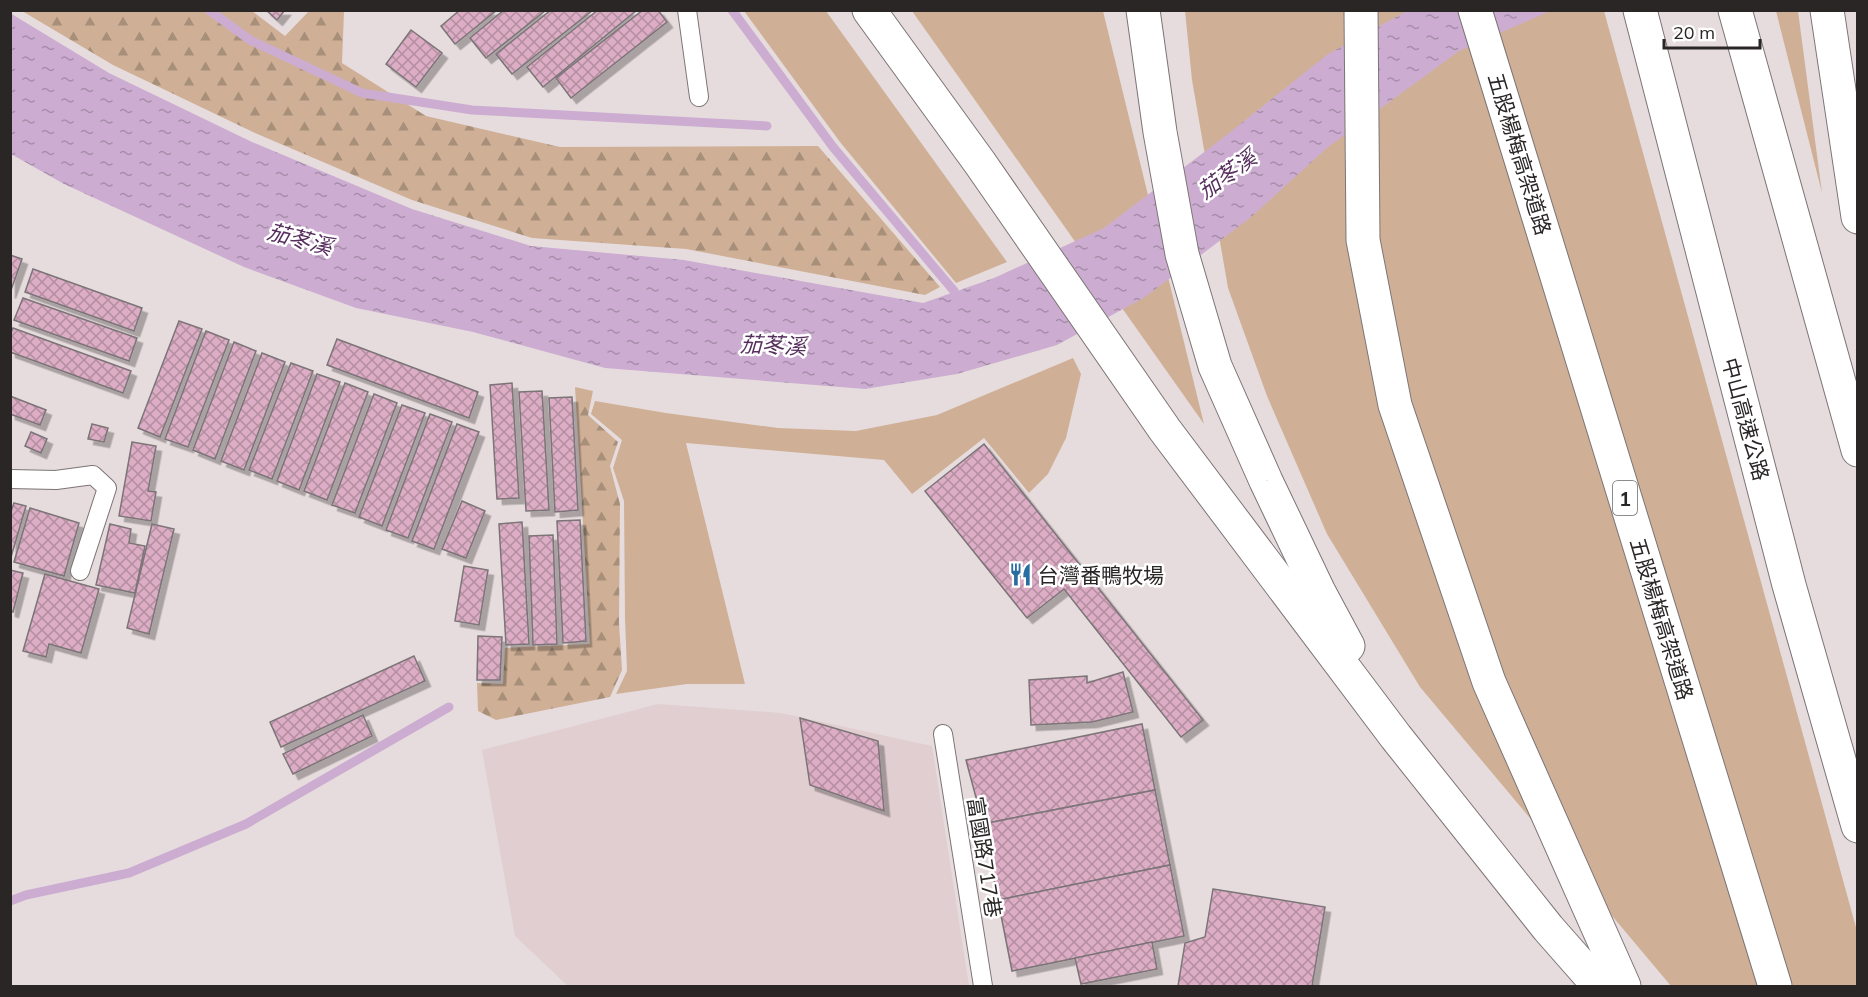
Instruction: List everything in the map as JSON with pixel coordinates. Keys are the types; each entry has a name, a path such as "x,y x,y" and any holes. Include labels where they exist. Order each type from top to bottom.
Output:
{"highway":[{"path":"869,10 980,163 1165,430 1396,736 1548,928 1599,987"},
{"path":"1143,10 1160,132 1182,254 1215,366 1319,592 1396,736"},
{"path":"1361,10 1364,240 1395,405 1489,682 1624,987"},
{"name":"五股楊梅高架道路","path":"1475,10 1775,987"},
{"path":"1827,10 1857,217"},
{"path":"1736,15 1857,450"},
{"name":"中山高速公路","path":"1643,25 1789,585 1857,826"}],"lane":[{"path":"687,10 699,97"},
{"path":"10,479 56,480 93,475 107,488 80,571"},
{"name":"富國路717巷","path":"943,734 983,987"}],"shaded area":[{"path":"658,704 781,713 932,746 969,986 568,986 515,936 482,750"}],"green space":[{"path":"22,11 252,11 285,36 309,11 342,11 344,12 342,63 426,116 560,147 818,146 940,287 925,295 686,249 532,238 412,200 255,133 113,65"},
{"path":"744,11 826,11 1007,262 956,283 840,142"},
{"path":"912,11 1103,11 1204,424"},
{"path":"1185,11 1604,11 1857,931 1857,986 1671,986 1420,687 1327,534 1267,396 1228,288 1192,80"},
{"path":"1776,11 1798,11 1822,193"},
{"path":"1073,358 1081,374 1066,438 1048,474 1029,493 984,438 912,494 884,460 686,443 745,684 687,684 616,694 627,671 624,501 613,468 622,440 591,414 595,401 778,428 856,431 937,415"},
{"path":"575,387 593,391 588,415 618,442 610,466 620,504 619,623 622,670 610,697 496,720 478,711 477,683 503,684 505,648 590,644"}],"water":[{"name":"茄苳溪","path":"1407,11 1550,11 1459,51 1328,147 1250,218 1145,297 1057,345 957,374 865,389 605,368 473,332 356,308 244,267 64,184 11,154 10,13 109,73 252,142 412,209 531,246 684,260 923,303 994,278 1104,228 1328,54"}],"building":[{"path":"266,10 285,10 277,20"},
{"path":"460,10 497,10 455,44 441,26"},
{"path":"504,10 546,10 486,58 470,38"},
{"path":"551,10 593,10 512,74 496,54"},
{"path":"598,10 637,10 543,87 527,67"},
{"path":"643,10 658,10 667,22 571,98 556,78"},
{"path":"411,30 442,53 416,87 386,64"},
{"path":"10,255 22,259 10,293"},
{"path":"33,269 142,308 134,331 25,292"},
{"path":"23,298 137,338 129,361 14,320"},
{"path":"179,321 202,329 160,437 138,428"},
{"path":"13,328 131,371 123,393 10,352 10,335"},
{"path":"206,331 229,340 188,447 165,439"},
{"path":"337,339 478,392 469,418 327,365"},
{"path":"234,342 256,351 215,459 193,450"},
{"path":"262,353 285,362 244,470 221,461"},
{"path":"291,363 313,371 272,479 249,470"},
{"path":"317,374 340,382 299,490 277,481"},
{"path":"345,383 368,392 327,500 304,491"},
{"path":"512,383 519,498 497,499 490,385"},
{"path":"542,391 549,510 526,511 519,392"},
{"path":"374,394 397,403 355,513 332,505"},
{"path":"10,396 46,410 40,425 10,414"},
{"path":"572,397 578,510 555,512 549,398"},
{"path":"402,405 425,413 382,526 359,517"},
{"path":"430,414 452,422 408,538 386,530"},
{"path":"92,424 108,428 104,442 88,439"},
{"path":"457,424 479,432 434,549 412,541"},
{"path":"31,432 47,439 41,453 25,446"},
{"path":"132,442 156,446 148,491 156,492 151,521 119,516"},
{"path":"984,444 1203,720 1181,737 1064,589 1027,618 925,491"},
{"path":"462,501 485,511 466,558 442,549"},
{"path":"14,503 26,506 11,557 10,514"},
{"path":"30,508 79,523 64,576 14,562"},
{"path":"580,520 586,641 563,643 557,521"},
{"path":"522,522 529,644 506,645 499,524"},
{"path":"110,524 131,529 129,543 145,546 135,593 96,585"},
{"path":"152,524 174,529 149,634 127,628"},
{"path":"553,535 557,644 533,645 529,536"},
{"path":"464,566 488,570 479,625 455,621"},
{"path":"10,570 23,573 13,612 10,611"},
{"path":"45,574 99,589 81,653 49,644 46,657 23,651"},
{"path":"478,636 502,637 500,680 477,680"},
{"path":"414,656 425,681 281,747 270,722"},
{"path":"1123,672 1133,712 1092,722 1031,725 1029,680 1087,676 1087,683"},
{"path":"363,715 372,736 293,774 283,754"},
{"path":"800,718 878,741 884,811 810,785"},
{"path":"1142,724 1155,790 983,824 966,760"},
{"path":"1155,790 1170,865 998,900 983,824"},
{"path":"1170,865 1184,936 1012,971 998,900"},
{"path":"1213,889 1325,907 1312,986 1178,986 1185,943 1205,937"},
{"path":"1152,942 1157,969 1081,984 1075,958"}],"waterway":[{"path":"209,10 250,40 362,93 472,110 767,126"},
{"path":"732,10 833,147 954,291"},
{"path":"10,901 26,895 129,873 246,824 449,707"}],"place":[{"name":"台灣番鴨牧場","path":"1020,575"}]}
